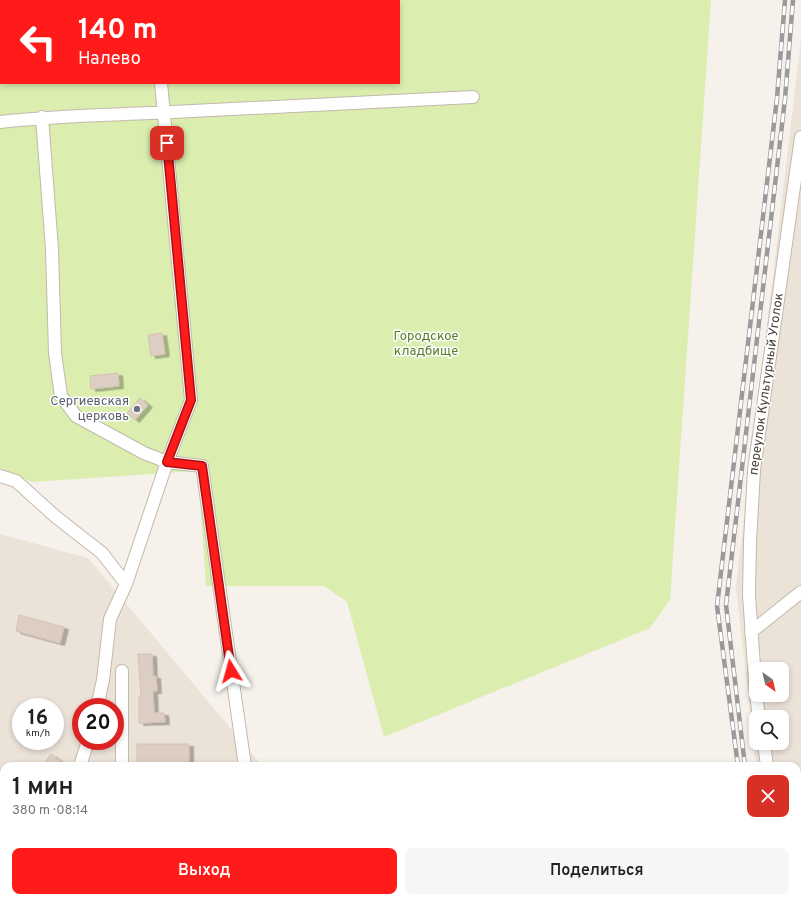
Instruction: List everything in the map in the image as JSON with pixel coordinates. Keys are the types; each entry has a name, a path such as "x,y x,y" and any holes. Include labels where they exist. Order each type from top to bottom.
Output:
{"street":[{"path":"99,698 103,680 110,619 126,584 167,462 191,400 161,84"},
{"path":"0,122 42,117 473,97"},
{"path":"42,117 52,249 55,353 61,396 76,416 144,453 167,462 202,466 244,762"},
{"name":"переулок Культурный Уголок","path":"758,710 749,595 754,470 801,137"},
{"path":"0,476 16,481 56,517 102,553 126,584"},
{"path":"751,632 801,592"},
{"path":"122,671 122,762"},
{"path":"81,762 85,750"},
{"path":"765,750 766,762"}],"shaded area":[{"path":"801,40 801,762 756,762 754,750 789,750 789,710 750,710 736,586"},
{"path":"0,534 88,558 259,762 0,762"}],"green space":[{"name":"Городское кладбище","path":"400,0 711,0 670,600 650,628 384,737 347,602 324,586 206,586 198,471 32,482 0,468 0,84 400,84"}],"building":[{"path":"162,333 165,354 151,356 148,335"},
{"path":"118,373 119,386 91,389 90,376"},
{"name":"Сергиевская церковь","path":"140,398 148,405 135,420 127,413"},
{"path":"19,615 64,627 60,643 16,631"},
{"path":"138,654 152,654 153,676 156,676 157,691 153,691 154,713 164,713 165,722 139,723 139,696 141,696"},
{"path":"137,744 189,744 189,762 137,762"},
{"path":"51,754 62,762 45,762"}],"railway":[{"path":"737,762 717,606 777,98 785,0"},
{"path":"745,762 726,605 785,99 793,0"}],"place":[{"name":"Сергиевская церковь","path":"137,409"}],"route":[{"path":"167,143 191,400 167,462 202,466 231,671"}]}
